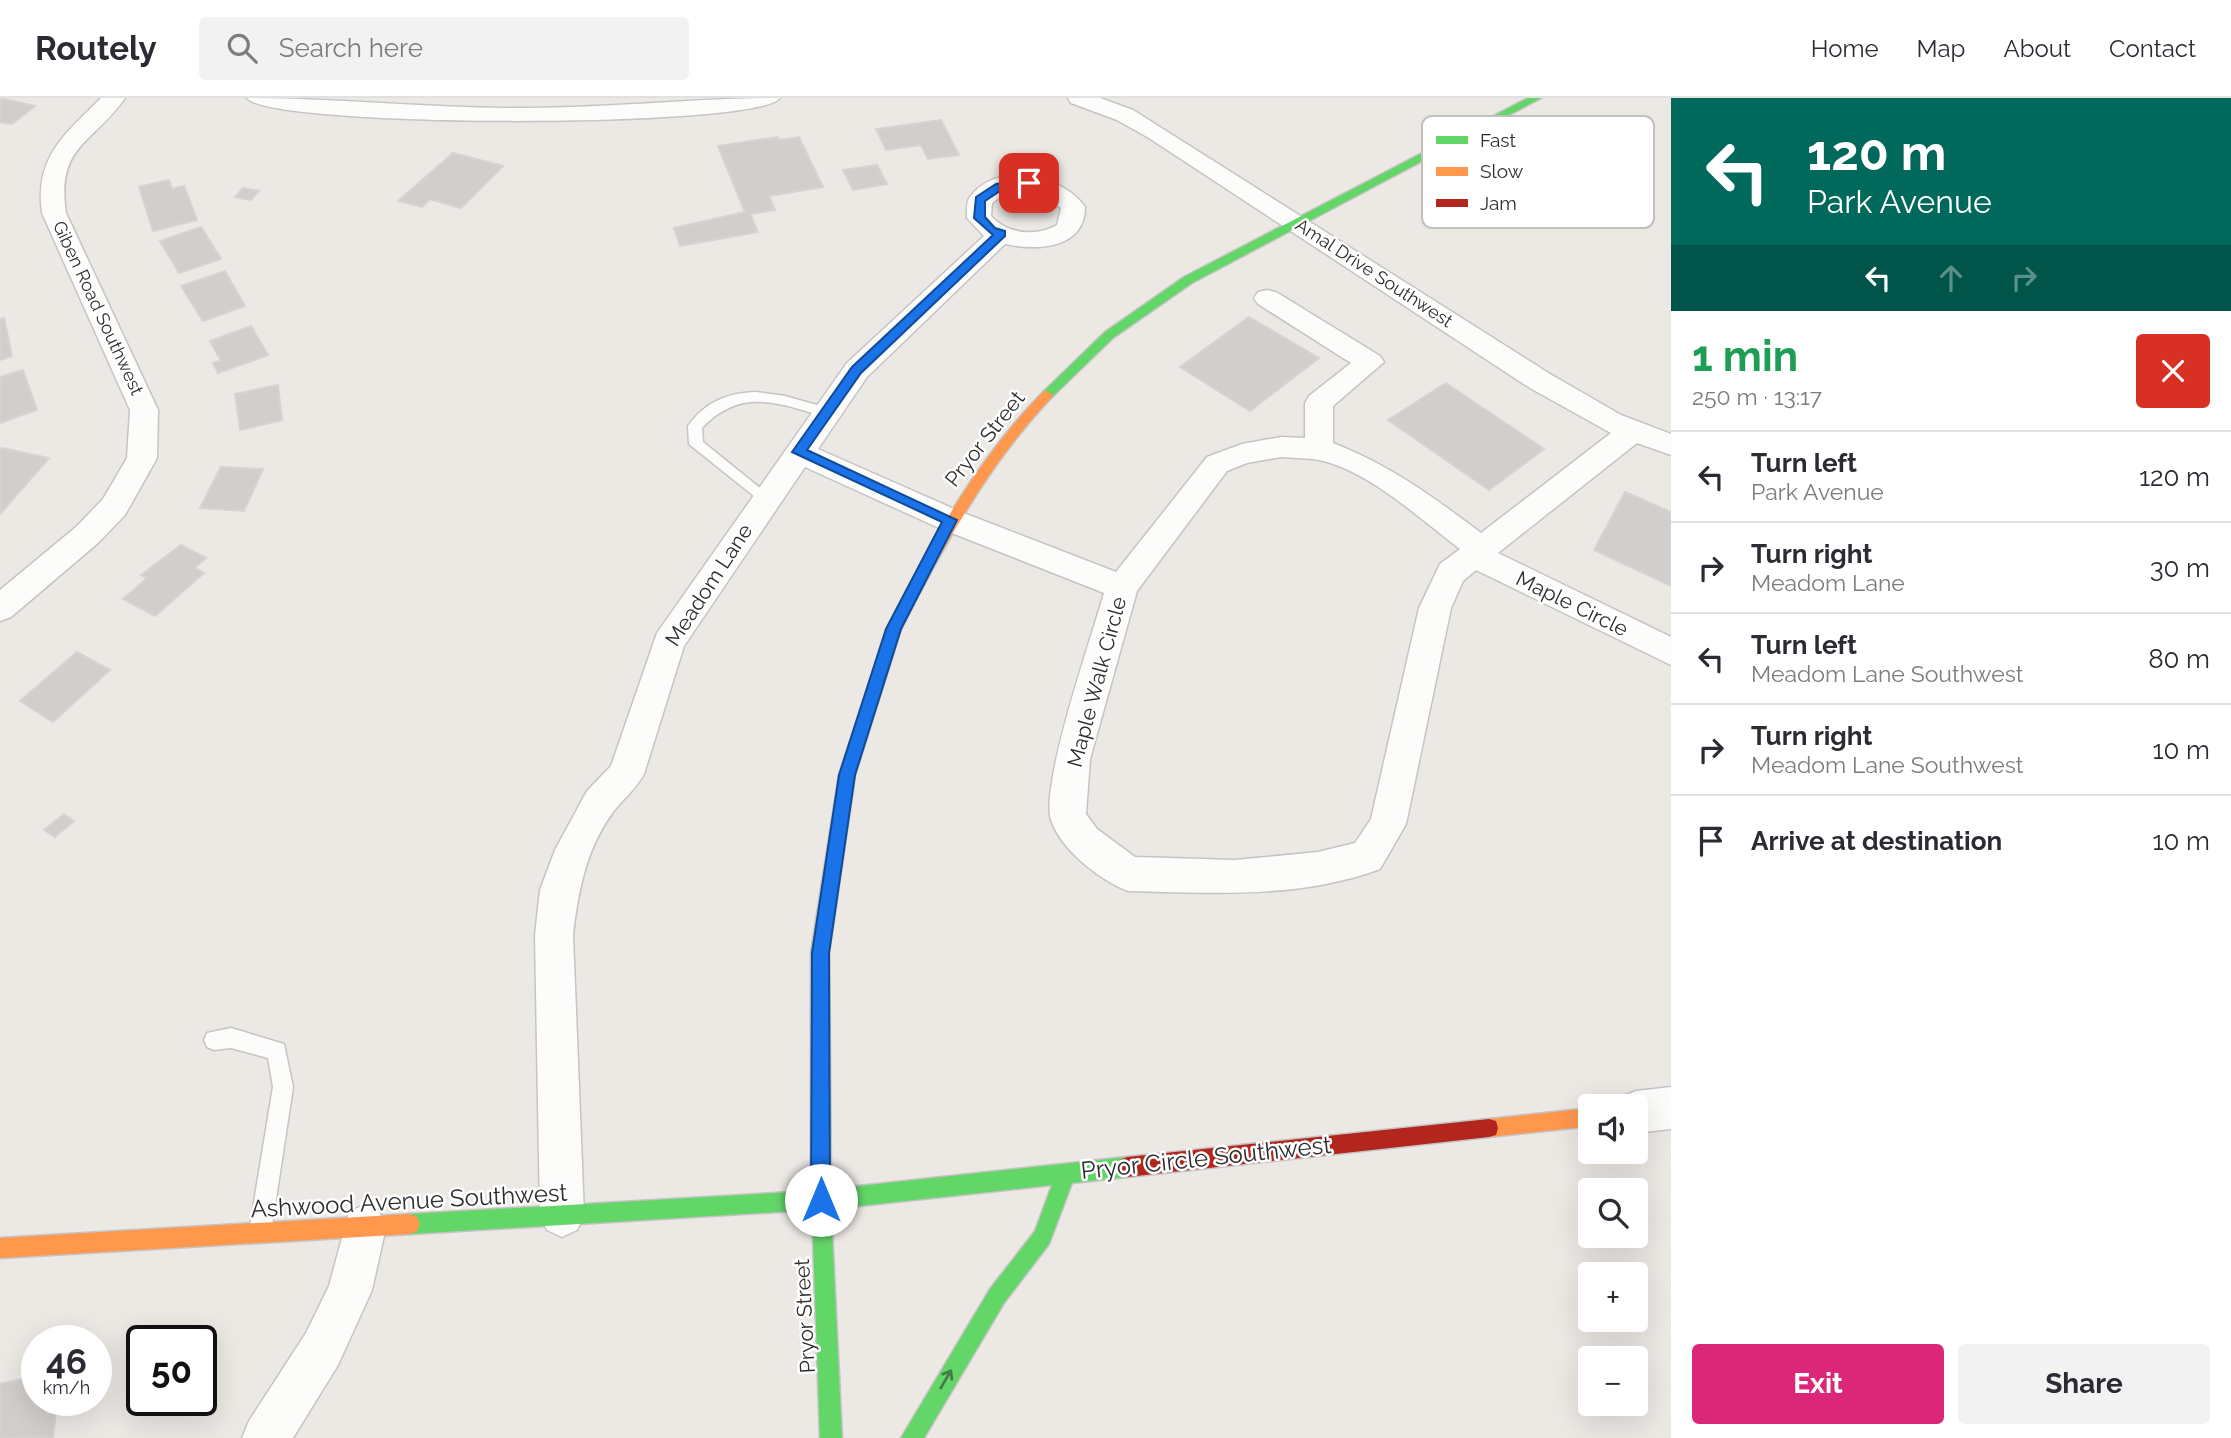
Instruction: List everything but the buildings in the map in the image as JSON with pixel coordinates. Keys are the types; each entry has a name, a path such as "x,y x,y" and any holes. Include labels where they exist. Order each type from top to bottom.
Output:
{"main road":[{"name":"Pryor Street","path":"1501,116 1536,98"},
{"name":"Pryor Street","path":"831,1438 821,1200 820,953 847,775 894,629 950,520 1027,414 1110,335 1188,280 1422,157"},
{"name":"Pryor Circle Southwest","path":"821,1200 1578,1117"},
{"path":"912,1438 996,1296 1042,1237 1066,1173"},
{"name":"Ashwood Avenue Southwest","path":"0,1248 821,1200"}],"street":[{"name":"Giben Road Southwest","path":"0,608 105,517 114,507 142,458 144,410 54,213 51,186 56,166 69,145 114,98"},
{"path":"258,98 354,110 540,107 635,113 769,98"},
{"name":"Amal Drive Southwest","path":"1079,98 1125,115 1157,133 1540,381 1611,422 1658,435"},
{"name":"Meadom Lane","path":"562,1215 554,935 559,890 573,850 600,802 626,774 669,642 826,412 856,370 1001,234"},
{"path":"1267,298 1370,362 1319,403 1319,449"},
{"name":"Maple Walk Circle","path":"1477,552 1400,488 1365,467 1319,449 1281,447 1242,454 1217,464 1122,587 1073,759 1068,818 1084,840 1128,874 1235,877 1318,869 1367,857 1388,824 1435,608 1451,573 1477,552 1658,435"},
{"path":"799,452 950,520 1122,587"},
{"name":"Maple Circle","path":"1477,552 1671,652"},
{"path":"1648,1111 1671,1108"},
{"path":"266,1438 322,1349 350,1290 364,1227"}],"lane":[{"path":"765,500 696,444 695,426 715,407 739,399 776,398 826,412"},
{"path":"214,1040 231,1038 277,1051 283,1087 259,1233"}],"traffic: fast":[{"path":"1502,116 1536,98"},
{"path":"1047,395 1109,335 1188,280 1422,158"},
{"path":"831,1438 821,1200 820,953 847,775 894,629 914,590"},
{"path":"410,1224 821,1200 1127,1167"},
{"path":"912,1438 997,1296 1042,1237 1066,1173"}],"traffic: slow":[{"path":"914,590 957,512 990,462 1047,395"},
{"path":"1489,1128 1578,1118"},
{"path":"0,1248 410,1224"}],"traffic: jam":[{"path":"1127,1167 1489,1128"}],"route":[{"path":"821,1200 820,953 847,775 894,629 950,520 799,452 856,370 1001,234 991,230 979,218 980,200 1000,186 1029,183"}]}
